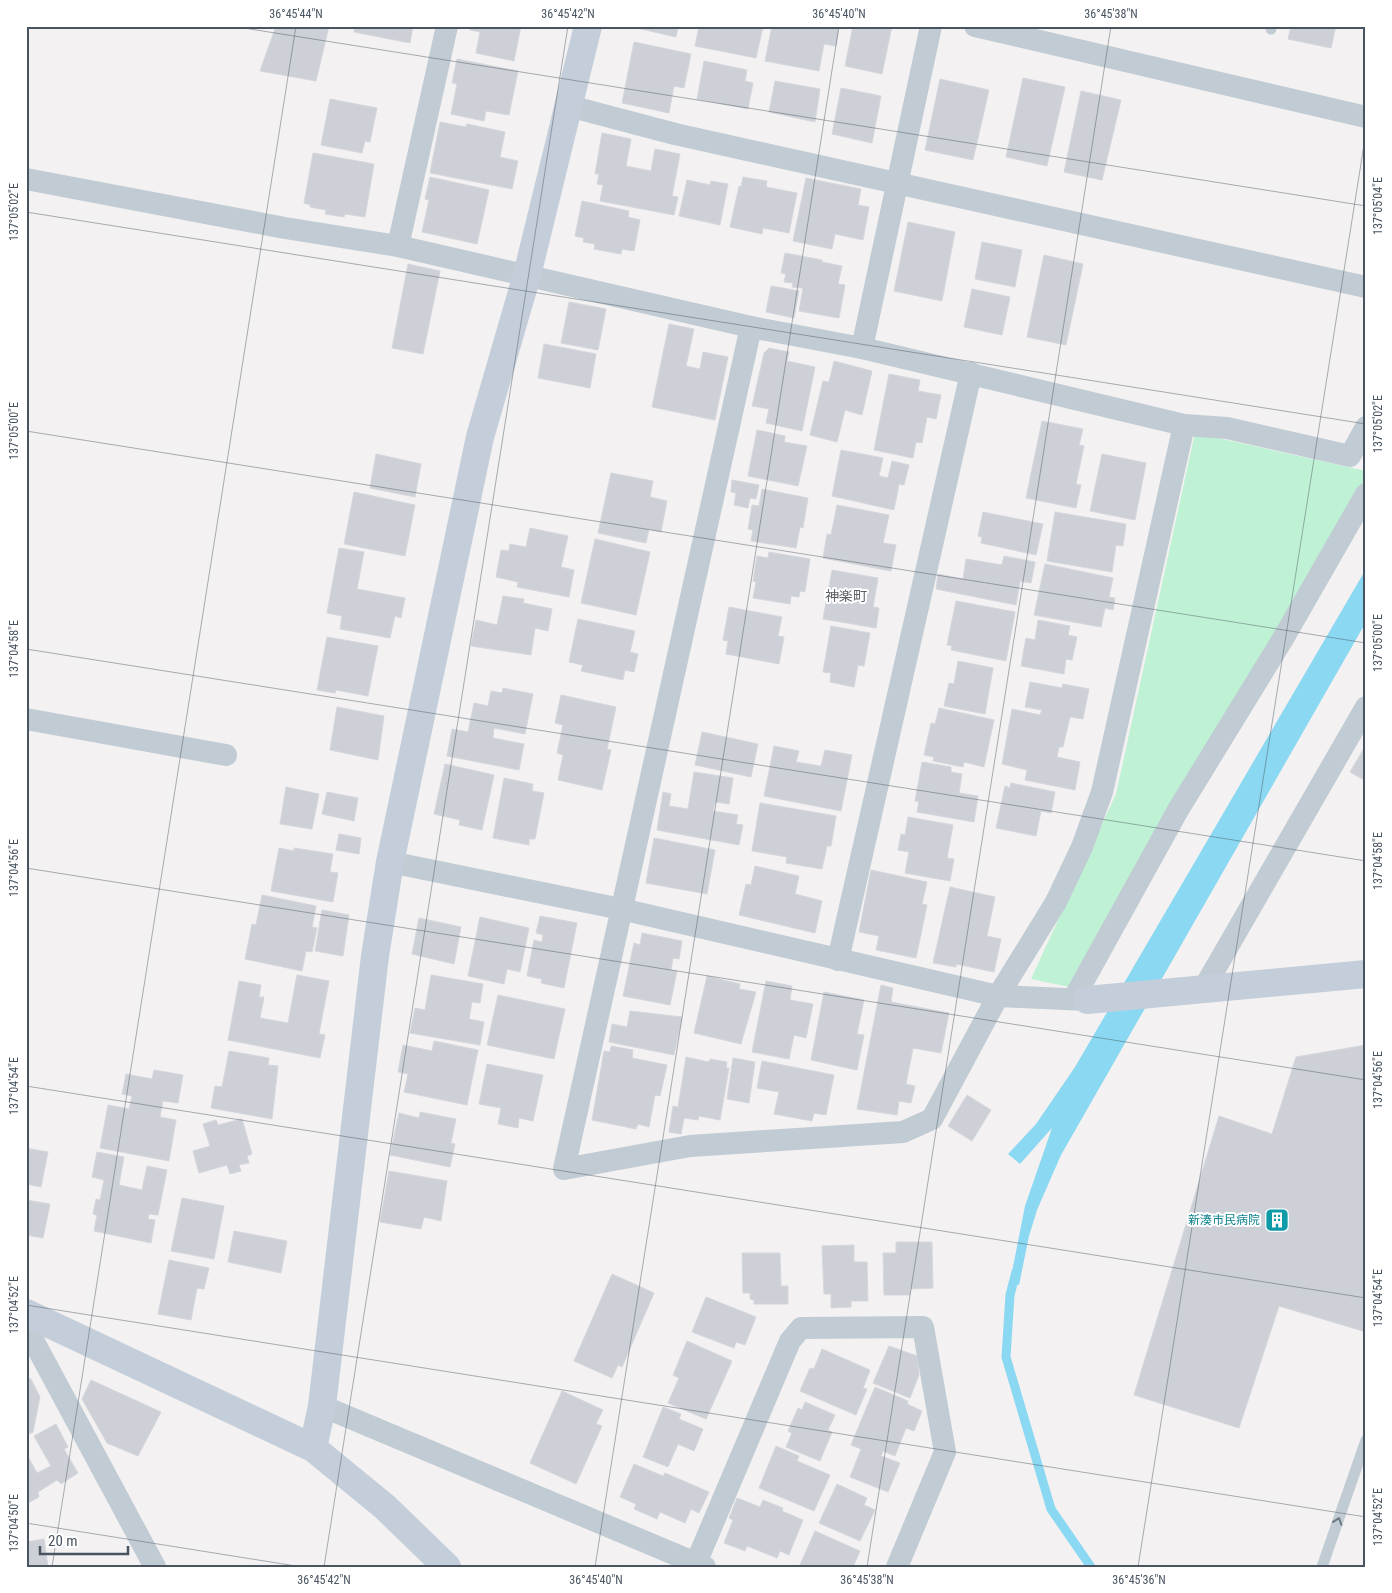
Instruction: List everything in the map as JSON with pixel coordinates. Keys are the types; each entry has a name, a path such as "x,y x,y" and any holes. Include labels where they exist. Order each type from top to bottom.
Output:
{"street":[{"path":"398,246 447,26"},
{"path":"313,1448 322,1406 374,966 390,862 480,437 527,276 588,26"},
{"path":"862,348 931,26"},
{"path":"975,26 1366,116"},
{"path":"569,106 675,134 1366,287"},
{"path":"26,179 285,228 398,246 751,327 862,348 1184,425 1227,428 1350,456 1366,427"},
{"path":"751,327 564,1168 690,1146 903,1132 932,1119 998,996 1056,902 1082,847 1102,792 1184,425"},
{"path":"838,960 971,373"},
{"path":"1080,999 1178,810 1284,637 1366,494"},
{"path":"1204,988 1366,707"},
{"path":"26,719 226,755"},
{"path":"390,862 622,909 998,996 1080,999 1366,974"},
{"path":"26,1313 313,1448 385,1508 447,1567"},
{"path":"26,1327 155,1567"},
{"path":"322,1406 701,1565 790,1342 802,1328 923,1327 945,1452 897,1567"}],"lane":[{"path":"1322,1567 1366,1440"}],"green space":[{"path":"1195,433 1366,471 1366,480 1074,988 1031,979 1116,794"}],"water":[{"path":"1366,569 1366,622 1061,1155 1037,1210 1029,1236 1019,1285 1010,1282 1025,1206 1052,1128 1020,1164 1008,1154 1036,1124 1075,1067"}],"building":[{"path":"276,26 329,26 316,81 260,71"},
{"path":"355,26 413,26 410,43 354,32"},
{"path":"471,26 521,26 514,61 476,53 480,32 470,30"},
{"path":"628,26 676,26 678,27 676,37"},
{"path":"699,26 763,26 756,58 695,46"},
{"path":"772,26 839,26 836,46 824,44 819,71 765,61"},
{"path":"853,26 892,26 882,74 845,66"},
{"path":"1291,26 1336,26 1331,48 1288,39"},
{"path":"634,42 691,54 684,88 674,86 669,113 622,103"},
{"path":"457,59 518,71 509,115 486,111 484,121 451,114 457,84 452,83"},
{"path":"704,61 747,70 745,81 753,83 748,109 697,99"},
{"path":"1023,78 1065,87 1047,166 1006,157"},
{"path":"940,79 989,90 973,160 925,150"},
{"path":"775,81 820,89 815,122 769,112"},
{"path":"841,88 881,96 872,143 832,134"},
{"path":"1081,91 1121,100 1102,180 1064,172"},
{"path":"330,99 377,108 370,142 365,141 362,153 321,145"},
{"path":"440,122 466,127 467,124 505,132 500,157 518,161 512,189 430,173"},
{"path":"602,133 631,139 626,166 651,171 655,149 680,154 672,196 678,197 674,215 600,201 603,185 597,184 599,174 595,174"},
{"path":"313,153 374,164 365,217 345,214 344,217 325,214 326,210 310,207 310,205 304,203"},
{"path":"430,177 489,190 477,244 422,232 429,200 425,199"},
{"path":"743,177 767,181 766,187 797,193 789,233 763,228 762,234 730,227 739,186 741,187"},
{"path":"806,178 861,189 858,205 869,207 863,240 835,234 832,249 793,241"},
{"path":"687,180 710,185 711,181 728,184 720,225 679,216"},
{"path":"582,201 629,211 628,217 640,220 634,251 622,249 621,254 594,249 595,244 583,242 584,238 575,236"},
{"path":"908,222 955,232 942,301 894,291"},
{"path":"982,242 1022,250 1015,287 975,279"},
{"path":"785,253 842,266 838,284 845,285 839,318 799,311 803,288 792,287 793,283 784,282 786,274 781,273"},
{"path":"1044,255 1083,264 1066,345 1027,337"},
{"path":"408,264 440,271 423,354 392,348"},
{"path":"771,286 799,291 794,318 766,312"},
{"path":"972,289 1010,297 1002,335 964,327"},
{"path":"569,302 606,309 598,350 561,343"},
{"path":"669,324 694,329 686,366 700,369 703,352 728,357 715,420 652,407"},
{"path":"544,344 596,354 590,388 538,378"},
{"path":"769,348 789,352 787,361 815,367 802,431 766,423 769,409 752,406 764,353"},
{"path":"834,361 872,371 862,415 845,410 837,442 810,435 823,381 829,382"},
{"path":"889,374 920,380 918,391 941,395 936,419 927,417 922,443 916,442 913,458 874,450"},
{"path":"1042,421 1083,429 1079,445 1084,446 1076,484 1081,485 1076,508 1026,498"},
{"path":"757,430 785,436 784,442 807,446 798,486 748,476"},
{"path":"841,450 883,458 879,476 888,478 892,461 909,465 904,485 899,484 894,510 832,496"},
{"path":"376,454 421,464 415,497 370,488"},
{"path":"1102,454 1146,463 1135,520 1090,511"},
{"path":"611,473 653,481 650,497 667,501 661,532 649,529 646,543 598,533"},
{"path":"732,480 759,485 756,499 750,498 748,508 734,505 736,493 731,492"},
{"path":"762,489 808,498 803,528 800,527 796,548 751,541 753,530 748,529 752,505 759,506"},
{"path":"354,492 415,505 405,556 344,544"},
{"path":"837,505 889,515 883,543 896,545 891,571 823,558 827,534 831,535"},
{"path":"983,512 1043,524 1036,555 981,543 982,537 978,536"},
{"path":"1055,512 1126,524 1123,546 1116,545 1112,572 1047,561"},
{"path":"530,528 568,536 561,567 574,570 569,597 517,587 518,582 496,577 501,550 509,551 510,544 526,547"},
{"path":"595,539 650,552 636,615 581,603"},
{"path":"339,548 364,552 357,589 405,598 401,618 395,616 390,638 340,629 342,616 327,613"},
{"path":"769,552 810,559 805,592 800,591 799,597 791,596 790,604 753,598 756,582 753,581 757,556 768,558"},
{"path":"1004,556 1035,562 1031,583 1020,581 1016,605 936,589 938,574 963,579 966,559 1002,565"},
{"path":"1045,564 1113,578 1109,597 1115,598 1113,610 1105,608 1101,627 1034,615"},
{"path":"832,570 878,578 873,607 879,608 876,628 823,619"},
{"path":"503,596 524,599 523,603 552,609 548,631 535,628 531,655 471,646 476,620 497,625"},
{"path":"956,601 1015,612 1006,661 951,650 952,646 947,645"},
{"path":"729,607 782,617 778,636 784,637 779,664 726,654 728,641 723,640"},
{"path":"578,619 635,631 630,652 638,654 634,672 625,670 623,680 581,671 583,665 569,662"},
{"path":"1038,620 1070,626 1068,635 1077,637 1072,660 1066,659 1064,674 1021,666 1026,638 1035,640"},
{"path":"831,626 870,633 864,666 858,665 854,687 830,682 831,673 823,672"},
{"path":"327,637 378,646 368,696 336,690 335,693 317,690"},
{"path":"958,661 993,668 985,714 944,706 949,683 954,684"},
{"path":"1030,682 1062,688 1063,684 1089,689 1083,719 1070,717 1063,747 1059,747 1057,757 1080,762 1075,790 1025,780 1027,770 1002,764 1012,709 1040,715 1042,710 1025,707"},
{"path":"503,688 533,694 525,734 494,728 493,738 524,744 519,770 447,756 452,729 468,732 474,703 488,706 491,691 502,693"},
{"path":"561,695 616,707 607,749 611,750 602,790 558,780 563,755 557,753 563,725 555,723"},
{"path":"337,707 384,716 378,760 330,750"},
{"path":"939,708 994,720 984,767 964,762 963,767 933,761 934,757 924,755 931,723 935,724"},
{"path":"702,732 758,744 751,777 695,765"},
{"path":"1366,745 1366,781 1350,772"},
{"path":"774,746 799,751 796,762 821,766 825,750 852,755 841,811 764,796"},
{"path":"922,762 951,767 951,772 962,774 959,793 978,796 974,822 917,812 919,802 915,801"},
{"path":"445,764 494,775 482,830 459,825 460,820 434,814"},
{"path":"694,772 733,778 729,804 715,802 713,811 738,815 736,824 743,825 739,845 657,830 663,792 671,794 669,806 688,809"},
{"path":"504,778 533,784 532,791 544,793 535,839 529,839 529,845 493,838"},
{"path":"1011,783 1055,792 1051,813 1041,811 1036,836 996,828 1005,786 1010,788"},
{"path":"286,787 319,794 312,829 280,824"},
{"path":"327,792 358,798 354,821 322,814"},
{"path":"760,803 836,816 831,846 827,846 822,869 786,863 787,857 752,851"},
{"path":"908,817 953,825 947,858 954,859 950,881 905,873 909,852 898,850 901,834 905,835"},
{"path":"339,834 361,838 359,854 336,850"},
{"path":"654,838 715,850 707,894 646,883"},
{"path":"279,848 294,851 294,848 333,854 330,872 338,873 333,902 271,891"},
{"path":"755,866 799,876 795,894 822,901 815,933 739,915 746,884 751,885"},
{"path":"871,870 927,882 922,904 927,905 916,958 876,950 879,936 859,932"},
{"path":"950,887 995,897 987,936 1001,939 994,972 956,964 956,967 933,963"},
{"path":"262,895 316,906 312,927 317,928 312,952 306,951 302,971 245,959 252,924 256,925"},
{"path":"322,910 349,915 343,956 315,951"},
{"path":"540,916 577,923 564,988 541,983 542,979 527,976 534,940 542,942 543,935 536,933"},
{"path":"480,917 529,928 520,972 507,969 504,984 468,976"},
{"path":"419,918 461,927 454,964 412,954"},
{"path":"642,933 682,941 679,959 673,958 671,970 677,971 670,1005 623,996 634,943 640,945"},
{"path":"297,975 329,981 319,1034 325,1035 320,1058 228,1040 239,981 261,985 259,997 264,997 260,1018 288,1023"},
{"path":"431,975 483,984 480,1003 472,1002 469,1019 484,1022 480,1045 410,1033 415,1008 425,1010"},
{"path":"707,976 740,984 739,989 756,992 741,1044 694,1033"},
{"path":"766,981 792,986 790,1000 813,1004 806,1038 794,1035 789,1059 752,1052"},
{"path":"881,985 893,988 891,1002 949,1013 941,1053 913,1048 906,1084 915,1086 911,1103 899,1101 897,1115 857,1109"},
{"path":"824,992 864,1000 857,1034 864,1035 857,1070 811,1060"},
{"path":"498,995 565,1009 554,1059 487,1045"},
{"path":"630,1011 682,1017 674,1055 609,1042 612,1024 627,1027"},
{"path":"434,1041 478,1050 467,1105 404,1092 408,1074 398,1072 403,1045 432,1051"},
{"name":"新湊市民病院","path":"1366,1045 1366,1332 1279,1306 1239,1428 1134,1395 1219,1116 1272,1134 1296,1057"},
{"path":"611,1046 633,1050 632,1058 667,1065 660,1096 655,1095 649,1127 638,1124 636,1129 592,1120 604,1051 610,1052"},
{"path":"229,1051 269,1058 268,1065 278,1066 272,1119 211,1108 215,1086 222,1087"},
{"path":"686,1057 709,1062 710,1059 727,1062 726,1068 729,1068 720,1120 699,1116 698,1120 684,1118 681,1134 669,1132 673,1106 678,1107"},
{"path":"733,1058 755,1062 749,1103 727,1099"},
{"path":"762,1061 834,1075 826,1115 814,1113 812,1121 774,1114 779,1092 757,1088"},
{"path":"487,1064 543,1075 533,1121 519,1118 518,1128 498,1124 501,1108 479,1104"},
{"path":"154,1070 183,1075 178,1103 163,1101 160,1117 176,1120 169,1161 100,1148 108,1105 129,1109 132,1096 122,1094 126,1074 152,1079"},
{"path":"967,1095 991,1110 972,1141 948,1126"},
{"path":"420,1112 456,1119 451,1143 455,1144 450,1167 390,1155 399,1113 419,1118"},
{"path":"242,1119 252,1154 247,1156 249,1163 239,1165 241,1171 230,1174 227,1165 199,1173 193,1151 210,1146 203,1124 216,1120 218,1125"},
{"path":"26,1148 48,1152 41,1187 26,1184"},
{"path":"97,1152 124,1157 119,1185 142,1190 147,1166 167,1170 158,1215 149,1214 148,1219 155,1220 151,1243 94,1231 97,1215 93,1214 96,1199 100,1200 104,1180 92,1177"},
{"path":"389,1171 447,1181 441,1221 424,1217 421,1229 380,1222"},
{"path":"182,1198 224,1206 214,1259 171,1251"},
{"path":"26,1200 50,1204 43,1238 26,1235"},
{"path":"234,1231 287,1241 281,1273 228,1262"},
{"path":"896,1242 932,1242 933,1288 910,1289 910,1295 884,1295 883,1253 896,1253"},
{"path":"854,1245 854,1262 867,1262 868,1301 851,1301 851,1307 831,1308 831,1294 824,1294 822,1246"},
{"path":"742,1253 780,1253 781,1286 788,1286 788,1304 754,1304 754,1300 750,1299 750,1293 743,1293"},
{"path":"169,1260 209,1268 204,1289 197,1288 191,1320 158,1314"},
{"path":"612,1274 654,1293 622,1367 618,1365 612,1378 574,1361"},
{"path":"706,1297 756,1317 745,1345 736,1342 734,1348 692,1332"},
{"path":"687,1341 732,1361 706,1419 668,1403 679,1378 673,1375"},
{"path":"889,1346 917,1356 919,1375 910,1398 873,1383"},
{"path":"822,1349 870,1370 863,1388 867,1389 856,1415 800,1391 810,1368 814,1369"},
{"path":"26,1378 31,1379 40,1397 33,1432 26,1435"},
{"path":"91,1380 161,1412 138,1456 107,1443 82,1399"},
{"path":"875,1387 908,1401 907,1404 922,1411 914,1431 906,1428 895,1456 883,1451 881,1456 900,1463 888,1492 850,1477 861,1449 851,1445"},
{"path":"562,1391 603,1410 596,1424 602,1426 576,1484 530,1463"},
{"path":"805,1402 835,1415 828,1430 832,1432 820,1461 786,1447 792,1433 788,1431 798,1408 802,1410"},
{"path":"663,1407 681,1414 679,1419 703,1429 694,1451 678,1444 668,1467 643,1457"},
{"path":"56,1424 68,1447 64,1449 78,1473 61,1484 57,1480 38,1492 39,1497 26,1504 26,1453 37,1473 51,1466 34,1436"},
{"path":"776,1446 799,1456 797,1461 830,1475 814,1511 759,1488"},
{"path":"634,1464 663,1476 665,1473 709,1492 699,1513 691,1509 685,1523 660,1512 657,1519 634,1509 636,1504 620,1497"},
{"path":"837,1484 867,1498 864,1505 875,1510 860,1541 819,1523"},
{"path":"737,1498 760,1507 763,1500 783,1508 782,1511 803,1520 789,1555 780,1551 777,1558 747,1546 745,1551 724,1543 733,1520 729,1518"},
{"path":"815,1531 860,1551 853,1567 799,1567"},
{"path":"44,1539 48,1567 26,1567 26,1542"}],"waterway":[{"path":"1016,1272 1010,1295 1006,1357 1051,1509 1091,1567"}],"place":[{"name":"新湊市民病院","path":"1277,1220"}],"district":[{"name":"神楽町","path":"846,596"}]}
